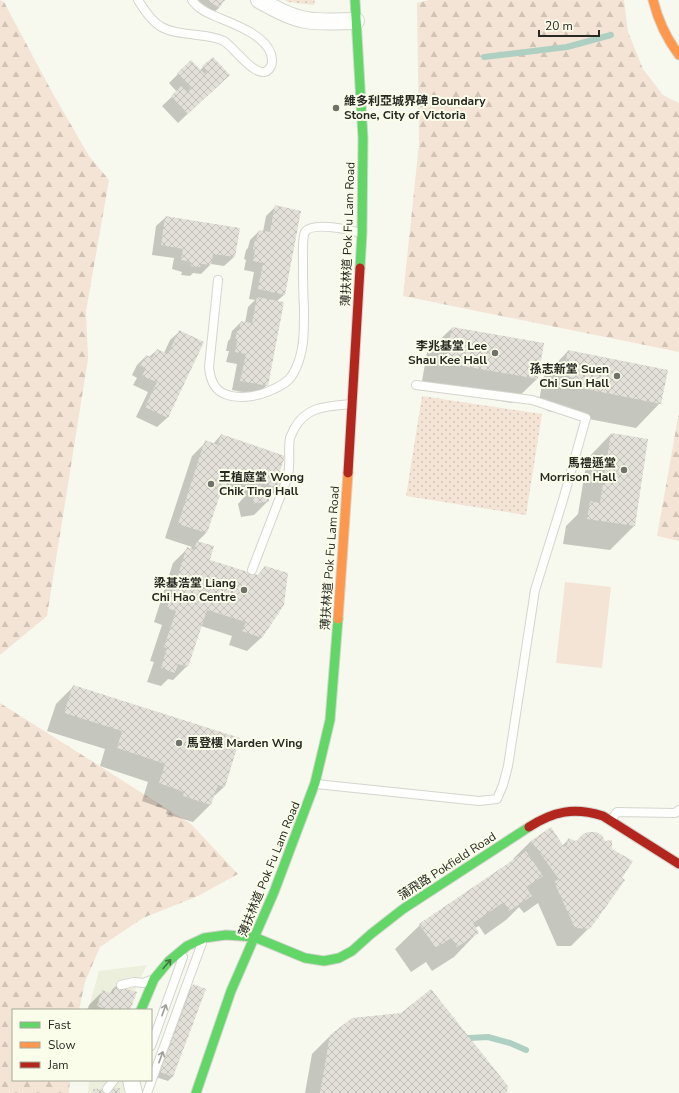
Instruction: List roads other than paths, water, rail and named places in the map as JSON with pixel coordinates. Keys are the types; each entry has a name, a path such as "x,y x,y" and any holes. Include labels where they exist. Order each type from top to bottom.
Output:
{"main road":[{"name":"薄扶林道 Pok Fu Lam Road","path":"196,1093 231,991 274,892 315,783 330,720 341,586 362,233 363,138 355,0"},
{"path":"653,0 660,24 679,55"},
{"name":"蒲飛路 Pokfield Road","path":"204,938 226,936 254,937 300,957 316,961 341,958 403,909 528,828 548,817 562,812 575,810 594,813 611,820 679,864"},
{"path":"141,1009 154,980 169,961 187,946 204,938"}],"street":[{"path":"259,0 289,15 305,20 322,22 356,20"},
{"path":"131,1081 134,1093"}],"lane":[{"path":"138,0 148,17 160,26 179,33 217,38 225,42 253,69 259,72 264,72 269,69 272,59 269,50 261,40 251,33 200,8 192,0"},
{"path":"218,280 209,367 210,374 216,388 225,394 239,397 257,396 279,387 293,375 301,358 304,338 303,256 304,237 306,232 311,228 333,227 362,233"},
{"path":"315,783 478,801 497,799 505,779 535,590 563,500 586,418 532,400 416,385"},
{"path":"252,570 287,479 290,467 289,449 291,436 297,424 305,414 320,408 334,405 352,404"},
{"path":"611,820 616,812 675,813 679,810"},
{"path":"152,1079 204,938"},
{"path":"152,1043 187,946"},
{"path":"121,985 143,983 154,980"},
{"path":"107,1088 113,1081"},
{"path":"134,1093 139,1081"},
{"path":"147,1093 151,1081"}],"waterway":[{"path":"484,57 567,47 611,35"},
{"path":"469,1038 488,1037 510,1043 526,1050"}],"place":[{"name":"維多利亞城界碑 Boundary Stone, City of Victoria","path":"336,108"},
{"name":"李兆基堂 Lee Shau Kee Hall","path":"495,353"},
{"name":"孫志新堂 Suen Chi Sun Hall","path":"617,376"},
{"name":"馬禮遜堂 Morrison Hall","path":"624,470"},
{"name":"王植庭堂 Wong Chik Ting Hall","path":"211,484"},
{"name":"梁基浩堂 Liang Chi Hao Centre","path":"244,590"},
{"name":"馬登樓 Marden Wing","path":"179,743"}]}
